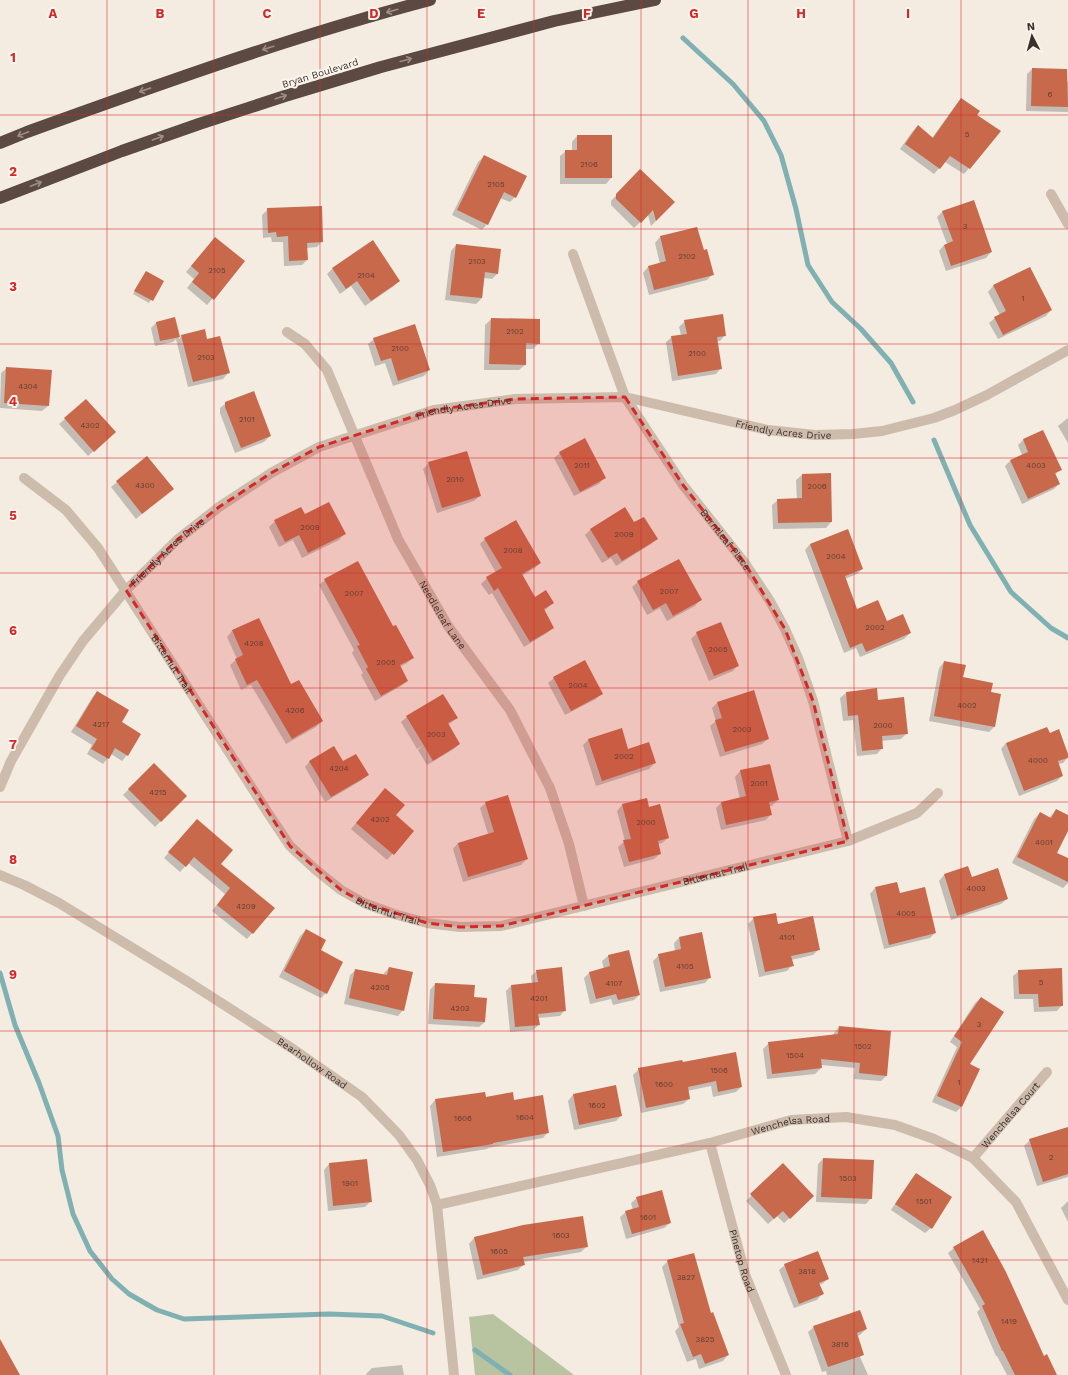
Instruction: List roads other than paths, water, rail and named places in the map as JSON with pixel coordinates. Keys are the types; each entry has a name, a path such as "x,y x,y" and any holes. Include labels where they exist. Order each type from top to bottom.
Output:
{"highway":[{"path":"0,143 196,72 283,43 430,0"},
{"name":"Bryan Boulevard","path":"0,198 192,126 307,89 388,65 554,21 655,0"}],"street":[{"path":"1051,194 1068,224"},
{"name":"Burntleaf Place","path":"573,254 625,397 683,485 744,562 770,601 785,629 798,658 813,701 848,840"},
{"name":"Needleleaf Lane","path":"287,332 305,344 327,370 398,539 448,626 510,710 550,788 569,844 584,906"},
{"name":"Friendly Acres Drive","path":"0,787 11,761 60,675 83,641 126,590 177,540 219,507 271,473 319,447 434,410 515,398 625,397 768,430 815,435 853,434 882,431 934,418 956,410 987,395 1068,350"},
{"name":"Bitternut Trail","path":"24,478 66,510 98,548 290,846 341,890 364,903 394,914 427,923 460,927 502,926 848,840 917,812 938,793"},
{"name":"Bearhollow Road","path":"0,875 24,885 59,903 190,983 293,1049 362,1097 399,1135 417,1160 430,1185 437,1205 454,1375"},
{"name":"Wenchelsa Court","path":"973,1158 1047,1072"},
{"name":"Wenchelsa Road","path":"437,1205 710,1143 791,1120 846,1117 895,1125 934,1139 973,1158 1016,1202 1068,1300"},
{"name":"Pinetop Road","path":"710,1143 746,1277 786,1375"}],"waterway":[{"path":"683,38 733,84 764,121 781,155 796,209 808,265 832,302 861,329 891,363 913,402"},
{"path":"934,440 970,525 1011,592 1051,628 1068,638"},
{"path":"0,973 15,1025 39,1083 58,1136 62,1170 73,1214 90,1251 112,1279 129,1294 157,1310 184,1319 329,1314 382,1316 433,1333"},
{"path":"475,1350 510,1375"}]}
